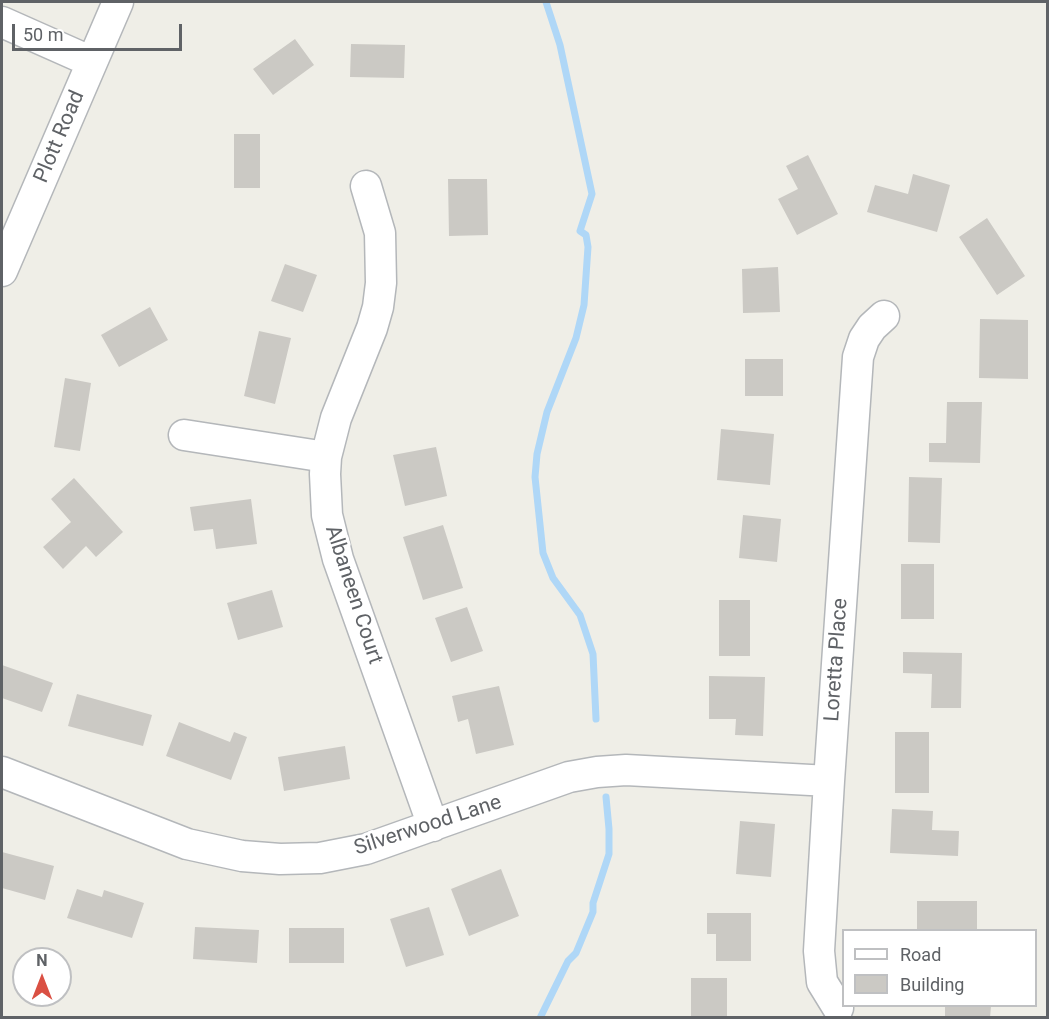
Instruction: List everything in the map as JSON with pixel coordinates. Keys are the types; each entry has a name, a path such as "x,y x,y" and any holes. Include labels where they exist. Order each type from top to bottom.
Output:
{"street":[{"name":"Plott Road","path":"2,271 118,2"},
{"path":"2,22 92,62"},
{"name":"Albaneen Court","path":"366,186 380,233 381,283 372,328 336,418 326,457 327,515 333,542 433,826"},
{"name":"Loretta Place","path":"838,1008 822,982 819,951 829,781 858,357 864,339 872,327 884,316"},
{"path":"184,435 326,457"},
{"name":"Silverwood Lane","path":"2,772 187,844 242,856 280,859 320,858 366,849 569,777 597,772 626,770 829,781"}],"building":[{"path":"295,39 314,65 273,95 253,69"},
{"path":"351,44 405,45 404,78 350,77"},
{"path":"234,134 260,134 260,188 234,188"},
{"path":"808,155 838,214 797,235 778,199 798,189 786,166"},
{"path":"913,174 950,185 937,232 867,212 875,185 908,194"},
{"path":"448,179 487,179 488,235 449,236"},
{"path":"987,218 1025,276 997,295 959,237"},
{"path":"285,264 317,275 303,312 271,301"},
{"path":"778,267 780,312 743,313 742,269"},
{"path":"150,307 168,340 119,367 101,335"},
{"path":"980,319 1028,320 1028,379 979,378"},
{"path":"259,331 291,338 275,404 244,396"},
{"path":"745,359 783,359 783,396 745,396"},
{"path":"65,378 91,383 80,451 54,447"},
{"path":"947,402 982,402 980,463 929,462 929,443 946,443"},
{"path":"721,429 774,434 770,485 717,480"},
{"path":"436,447 447,496 405,506 393,455"},
{"path":"909,477 942,478 940,543 908,542"},
{"path":"74,478 123,532 96,557 86,546 63,569 43,547 71,522 51,499"},
{"path":"251,499 257,544 216,549 213,529 194,531 190,507"},
{"path":"743,515 781,519 777,562 739,558"},
{"path":"443,525 463,588 423,600 403,537"},
{"path":"901,564 934,564 934,619 901,619"},
{"path":"272,590 283,627 238,640 227,603"},
{"path":"719,600 750,600 750,656 719,656"},
{"path":"467,607 483,651 451,662 435,618"},
{"path":"903,652 962,653 961,708 931,708 932,674 903,673"},
{"path":"2,665 53,683 42,712 2,698"},
{"path":"709,676 765,677 763,736 735,735 736,719 709,719"},
{"path":"499,686 514,745 476,754 468,719 458,722 452,696"},
{"path":"77,694 152,715 143,746 68,726"},
{"path":"179,722 230,742 234,732 247,737 231,780 166,756"},
{"path":"895,732 929,732 929,793 895,793"},
{"path":"345,746 350,779 284,791 278,757"},
{"path":"892,809 933,811 932,830 959,831 958,856 890,853"},
{"path":"740,821 775,824 771,877 736,874"},
{"path":"2,852 54,866 45,900 2,888"},
{"path":"501,869 519,916 469,936 451,889"},
{"path":"77,889 102,897 104,890 144,903 132,938 67,918"},
{"path":"917,901 977,901 977,929 917,929"},
{"path":"429,907 444,955 406,967 390,919"},
{"path":"707,913 751,913 751,961 716,961 716,934 707,934"},
{"path":"195,927 259,930 257,963 193,959"},
{"path":"289,928 344,928 344,963 289,963"},
{"path":"691,978 727,978 727,1018 691,1018"},
{"path":"945,1007 991,1007 990,1018 945,1018"}],"waterway":[{"path":"546,2 560,45 592,194 580,231 586,235 588,247 584,305 576,338 547,412 537,454 535,477 543,553 553,578 580,615 593,654 596,719"},
{"path":"540,1018 568,961 576,953 593,912 593,903 609,854 606,797"}]}
